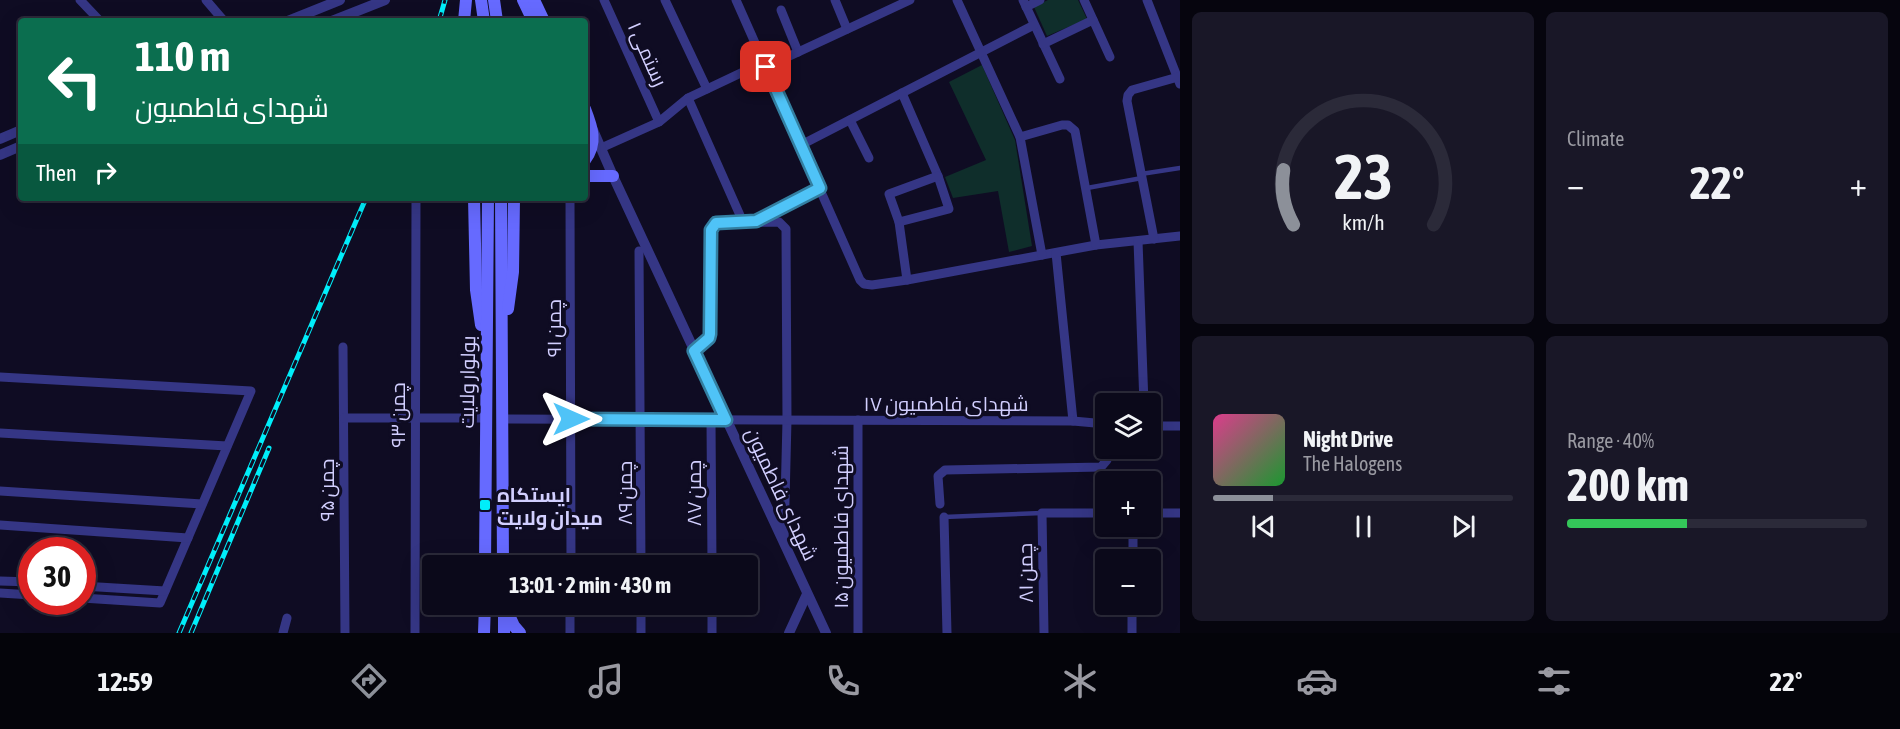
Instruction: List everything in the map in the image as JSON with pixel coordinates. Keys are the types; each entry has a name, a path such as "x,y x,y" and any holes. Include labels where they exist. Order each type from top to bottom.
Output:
{"main road":[{"path":"464,18 466,0"},
{"path":"481,0 483,18"},
{"path":"494,0 497,18"},
{"path":"523,0 532,18"},
{"path":"534,0 543,18"},
{"name":"شهدای فاطمیون","path":"588,116 592,126"},
{"path":"588,156 594,144 592,126"},
{"path":"588,176 613,176"},
{"path":"474,201 476,291 486,361"},
{"name":"بولوار ولایت","path":"485,555 488,201"},
{"name":"بولوار ولایت","path":"501,201 503,555"},
{"path":"502,358 513,272 513,201"},
{"path":"474,633 483,615"},
{"path":"484,633 485,615"},
{"path":"504,615 504,633"},
{"path":"509,615 520,633"}],"street":[{"path":"80,0 97,18"},
{"path":"206,0 221,18"},
{"path":"303,18 339,0"},
{"path":"340,18 385,0"},
{"name":"رستمی ۱","path":"604,0 659,122"},
{"path":"665,0 707,89"},
{"path":"736,0 860,280 864,284 906,280 1096,245 1180,236"},
{"path":"835,0 847,29"},
{"path":"957,0 1020,137 1042,255"},
{"path":"1040,0 1025,3 1060,79"},
{"path":"1147,0 1179,80 1132,90 1127,101 1154,239"},
{"path":"601,148 659,122 688,98 798,52 906,1"},
{"path":"1088,1 1093,20 1110,57"},
{"path":"781,10 798,52"},
{"path":"1043,44 1093,20"},
{"path":"801,145 1034,25"},
{"path":"899,222 949,209 938,176 902,93"},
{"path":"688,98 742,222"},
{"path":"850,120 869,158"},
{"path":"1020,137 1062,125 1068,125 1075,131 1096,245"},
{"name":"شهدای فاطمیون","path":"592,126 613,176 826,633"},
{"path":"0,139 18,131"},
{"path":"0,154 18,147"},
{"path":"906,280 899,222 890,194 938,176"},
{"path":"756,221 820,188"},
{"name":"چمن ۹۳","path":"415,633 416,201"},
{"name":"چمن ۹۱","path":"570,201 571,555"},
{"path":"694,351 709,338 710,334 711,230 713,226 716,223 779,222 786,229 787,420 784,544"},
{"path":"1138,241 1144,393"},
{"name":"چمن ۸۹","path":"639,250 642,420 641,555"},
{"path":"1056,253 1073,422"},
{"name":"چمن ۹۵","path":"343,347 345,633"},
{"path":"0,377 251,391 160,603 96,599"},
{"path":"344,418 486,418"},
{"name":"شهدای فاطمیون ۱۷","path":"502,419 1095,423"},
{"name":"چمن ۸۷","path":"711,420 712,555"},
{"name":"شهدای فاطمیون ۱۵","path":"858,420 858,633"},
{"path":"1161,426 1180,426"},
{"path":"0,433 227,446"},
{"path":"940,504 938,476 945,470 1101,467 1107,459"},
{"path":"0,491 202,504"},
{"path":"1042,513 1095,513"},
{"name":"چمن ۸۱","path":"1042,513 1044,633"},
{"path":"1161,513 1180,513"},
{"path":"944,517 947,633"},
{"path":"0,525 188,538"},
{"path":"0,580 18,581"},
{"path":"96,587 165,591"},
{"path":"0,593 18,594"},
{"path":"789,633 807,594"},
{"path":"570,615 570,633"},
{"path":"641,615 641,633"},
{"path":"712,615 712,633"},
{"path":"1132,615 1132,633"},
{"path":"283,633 287,618"}],"lane":[{"path":"1087,188 1180,168"},
{"path":"944,517 1042,513"}],"green space":[{"path":"1048,0 1078,0 1087,19 1047,36 1034,7"},
{"path":"982,65 1015,140 1032,246 1009,252 998,191 953,198 945,177 986,160 949,82"}],"railway":[{"path":"440,18 445,0"},
{"path":"179,633 365,201"},
{"path":"191,633 269,448"}],"place":[{"name":"ایستکاه میدان ولایت","path":"485,505"}],"route":[{"path":"571,419 726,420 694,351 706,342 710,334 711,230 716,223 756,221 820,188 766,67"}]}
